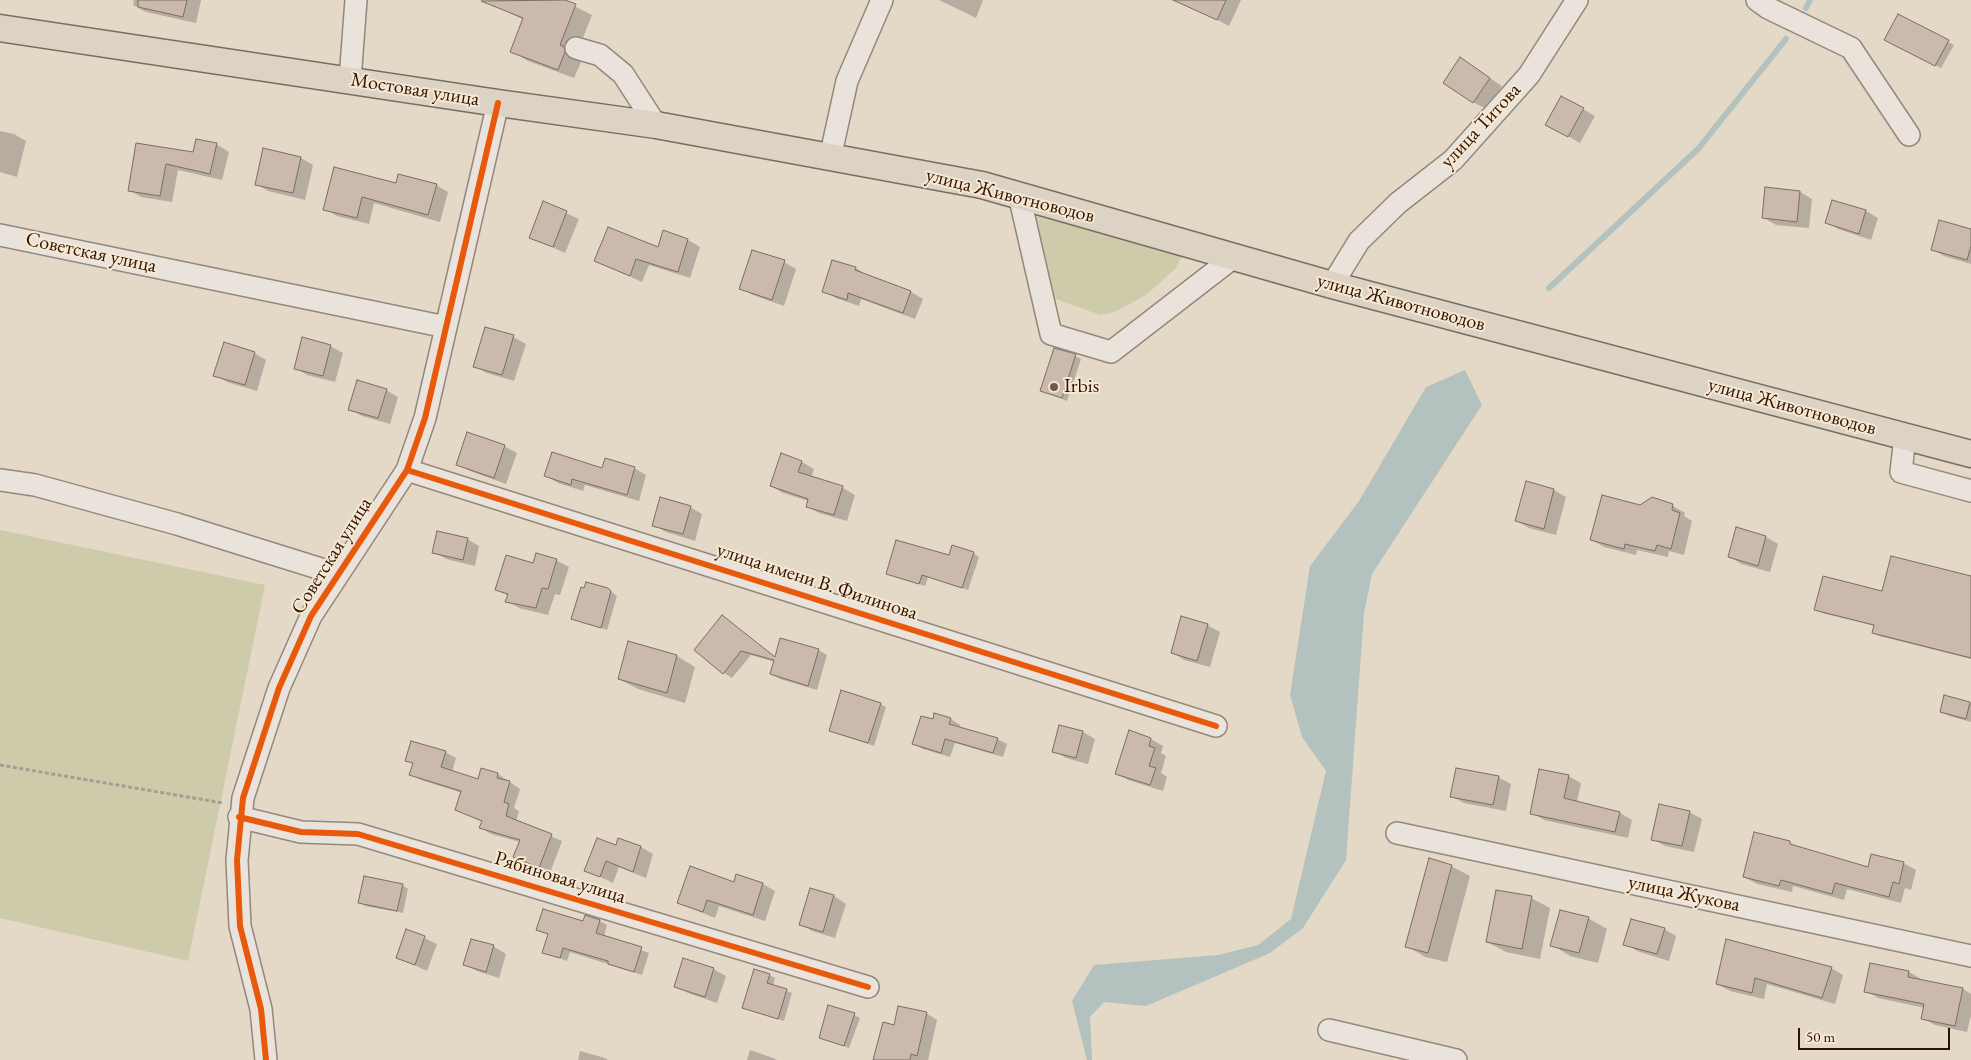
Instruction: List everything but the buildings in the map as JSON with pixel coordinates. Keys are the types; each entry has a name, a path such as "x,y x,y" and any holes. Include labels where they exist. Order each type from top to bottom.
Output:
{"main road":[{"name":"Мостовая улица","path":"0,28 656,125 830,158"},
{"name":"улица Животноводов","path":"830,158 982,185 1332,285 1971,454"}],"street":[{"path":"350,80 356,0"},
{"path":"830,158 847,81 882,0"},
{"name":"улица Титова","path":"1332,285 1359,241 1398,204 1453,160 1529,75 1577,0"},
{"path":"1757,0 1768,8 1851,48 1909,135"},
{"path":"576,48 600,55 623,74 656,125"},
{"name":"Советская улица","path":"266,1060 261,1008 240,926 237,860 241,808 279,688 311,616 336,574 407,470 425,418 498,103"},
{"path":"1019,195 1051,334 1111,352 1234,257"},
{"name":"Советская улица","path":"0,235 446,327"},
{"path":"1905,437 1902,472 1971,491"},
{"name":"улица имени В. Филинова","path":"407,470 1216,726"},
{"path":"0,480 35,485 177,524 336,574"},
{"name":"Рябиновая улица","path":"241,808 302,832 358,834 868,987"},
{"name":"улица Жукова","path":"1397,832 1971,956"},
{"path":"1329,1030 1456,1060"}],"path":[{"path":"0,765 241,808"}],"shaded area":[{"path":"1044,213 1184,252 1175,269 1146,295 1115,312 1100,315 1056,299 1041,282 1032,220"},
{"path":"1465,370 1482,405 1372,574 1364,613 1346,860 1303,928 1270,953 1146,1006 1104,1002 1090,1017 1092,1060 1087,1060 1072,1001 1094,965 1218,955 1258,945 1291,919 1326,771 1302,737 1290,695 1310,566 1359,501 1426,387"},
{"path":"0,530 265,585 188,961 0,918"}],"waterway":[{"path":"1806,8 1810,0"},
{"path":"1549,288 1698,149 1786,39"}],"cycle path":[{"path":"266,1060 261,1009 240,926 237,860 243,798 279,688 311,616 407,470 425,418 498,103"},
{"path":"407,470 1216,726"},
{"path":"239,817 301,832 358,834 868,987"}],"place":[{"name":"Irbis","path":"1054,387"}]}
